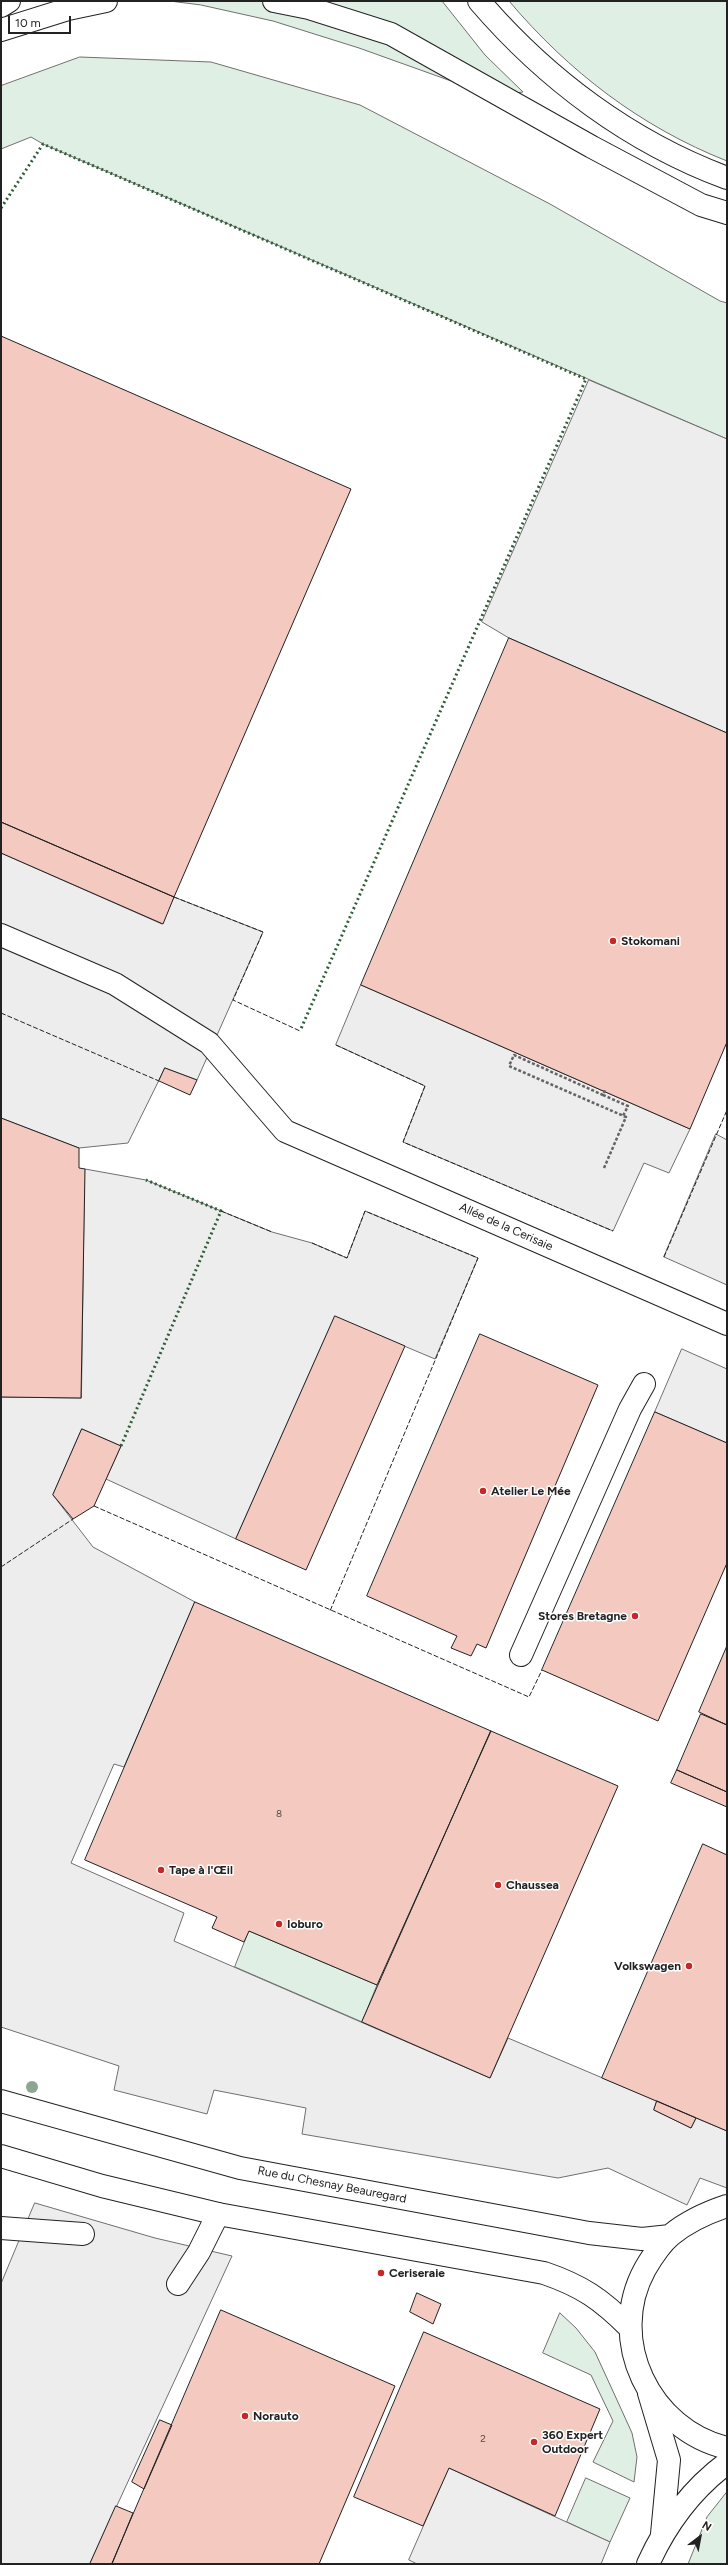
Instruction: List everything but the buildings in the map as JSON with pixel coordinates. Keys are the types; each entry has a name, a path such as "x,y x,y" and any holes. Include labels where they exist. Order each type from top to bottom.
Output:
{"main road":[{"path":"1,6 9,1"},
{"path":"1,30 68,9 106,1"},
{"path":"274,1 309,8 391,34 667,187 701,205 727,213"},
{"path":"478,1 560,81 606,116 654,145 698,167 727,178"},
{"name":"Allée de la Cerisaie","path":"1,935 115,984 209,1043 285,1131 727,1324"},
{"path":"522,1655 630,1409 644,1384"},
{"name":"Rue du Chesnay Beauregard","path":"1,2101 240,2168 589,2233 642,2239 670,2236"},
{"path":"1,2156 102,2186 218,2214 544,2273 573,2283 596,2297 630,2328"},
{"path":"662,2534 669,2460 649,2393 634,2362 630,2328 632,2302 640,2278 653,2255 670,2236 699,2215 727,2206"},
{"path":"178,2284 199,2252 218,2214"},
{"path":"1,2228 83,2234"},
{"path":"649,2393 674,2422 707,2443 727,2448"},
{"path":"648,2564 662,2534 703,2482 727,2463"}],"path":[{"path":"604,1168 626,1117 623,1116 509,1066 514,1055 628,1106 623,1116"},
{"path":"602,1095 605,1090"}],"green space":[{"path":"170,1 442,1 485,55 523,92 493,96 359,48 273,21 201,5"},
{"path":"509,1 727,1 727,161 665,132 608,95 556,51"},
{"path":"80,57 211,62 360,105 550,204 720,301 727,303 727,439 43,144 31,137 1,149 1,86"},
{"path":"249,1931 377,1985 362,2022 235,1967"},
{"path":"560,2313 576,2328 595,2352 632,2433 637,2457 634,2482 593,2462 613,2421 591,2375 543,2353"},
{"path":"586,2478 630,2498 610,2542 567,2522"},
{"path":"727,2492 727,2564 688,2564 707,2517"}],"shaded area":[{"path":"589,380 727,439 727,733 509,638 482,622"},
{"path":"1,853 162,924 174,897 263,932 197,1080 165,1068 128,1143 79,1148 1,1118"},
{"path":"361,985 690,1129 669,1173 644,1163 613,1231 403,1142 425,1086 336,1045"},
{"path":"716,1134 727,1140 727,1285 664,1257"},
{"path":"85,1169 146,1180 272,1232 312,1243 347,1258 365,1211 478,1258 435,1359 335,1317 236,1539 106,1479 121,1446 82,1429 53,1495 93,1547 195,1602 124,1767 114,1764 71,1863 184,1913 174,1941 490,2078 508,2038 657,2101 654,2110 691,2128 696,2118 727,2131 727,2188 700,2178 687,2205 608,2168 558,2178 302,2134 306,2108 214,2090 207,2114 114,2090 119,2066 1,2027 1,1397 81,1398"},
{"path":"682,1349 727,1369 727,1443 655,1412"},
{"path":"35,2203 155,2238 232,2256 90,2564 1,2564 1,2284"},
{"path":"449,2468 610,2542 601,2564 417,2564 409,2560"}],"hedge":[{"path":"1,208 43,144 586,379 300,1031"},
{"path":"121,1446 221,1211 146,1180"}],"fence":[{"path":"174,897 263,932 233,1000 300,1031"},
{"path":"1,1013 159,1081"},
{"path":"336,1045 425,1086 403,1142 613,1231"},
{"path":"664,1257 727,1110"},
{"path":"221,1211 272,1232"},
{"path":"312,1243 347,1258 365,1211 478,1258 330,1611"},
{"path":"94,1506 529,1697 542,1670"},
{"path":"1,1567 73,1519"}],"place":[{"name":"Stokomani","path":"613,941"},
{"name":"Atelier Le Mée","path":"483,1491"},
{"name":"Stores Bretagne","path":"635,1616"},
{"name":"Tape à l'Œil","path":"161,1870"},
{"name":"Chaussea","path":"498,1885"},
{"name":"Ioburo","path":"279,1924"},
{"name":"Volkswagen","path":"689,1966"},
{"name":"Ceriseraie","path":"381,2273"},
{"name":"Norauto","path":"245,2416"},
{"name":"360 Expert Outdoor","path":"534,2442"}]}
